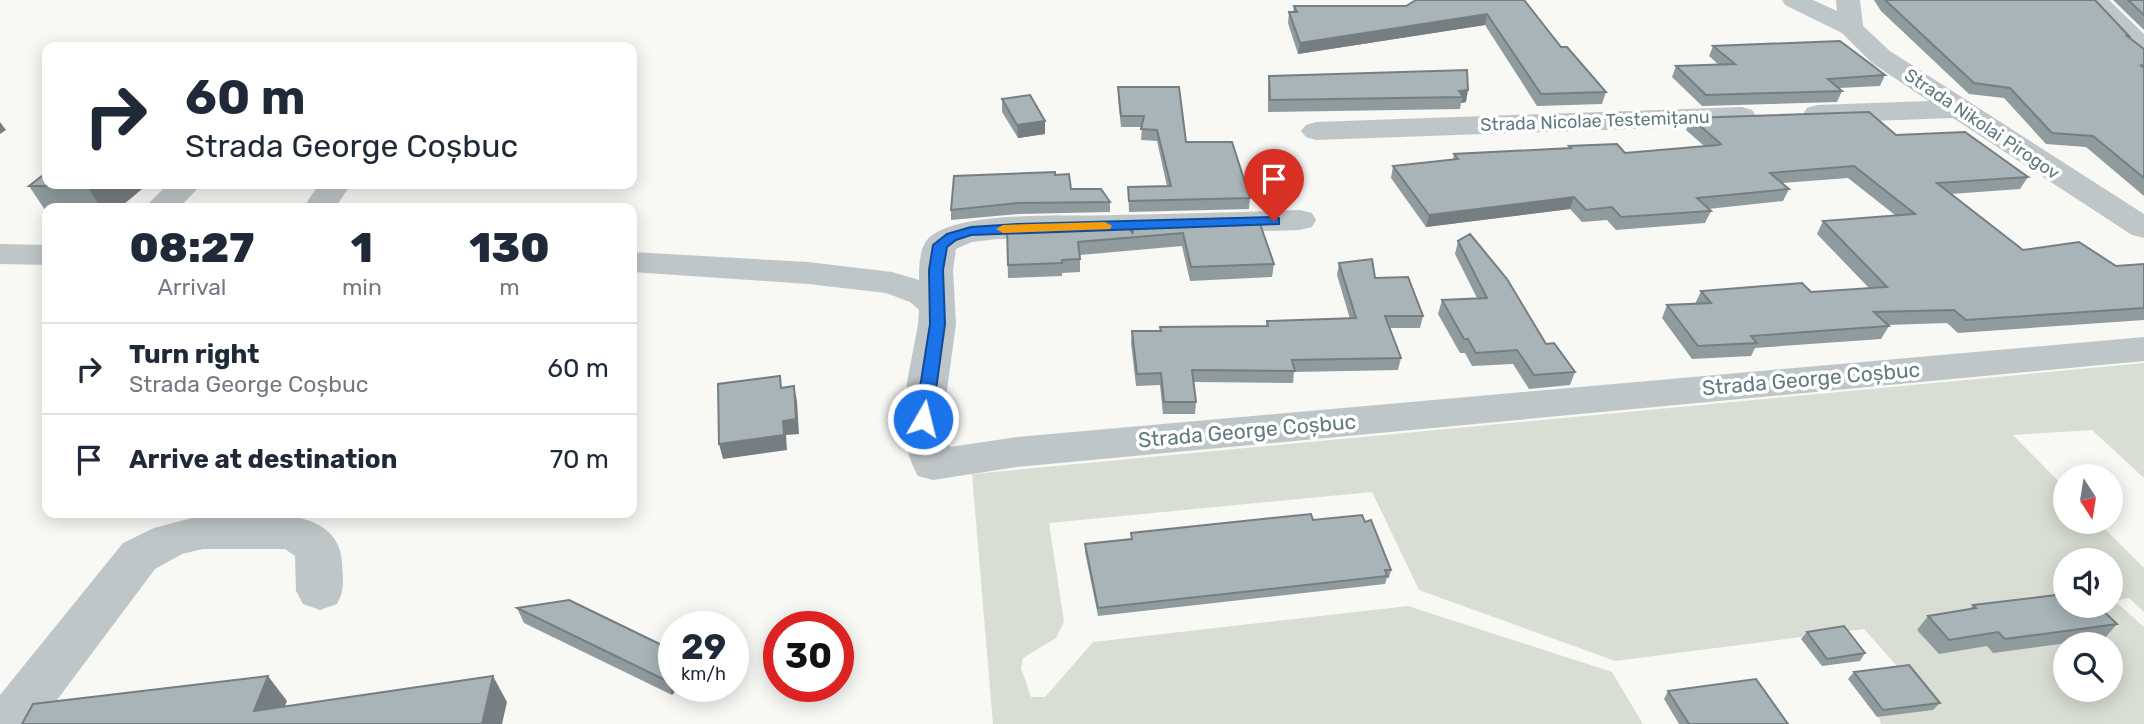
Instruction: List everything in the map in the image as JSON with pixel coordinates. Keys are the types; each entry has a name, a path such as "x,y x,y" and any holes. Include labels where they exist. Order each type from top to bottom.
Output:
{"street":[{"name":"Strada Nikolai Pirogov","path":"1794,0 1849,14 1881,57 2144,228"},
{"path":"2095,0 2144,49"},
{"name":"Strada Nicolae Testemițanu","path":"1316,131 1958,109"},
{"path":"165,203 181,189"},
{"name":"Strada George Coșbuc","path":"1300,220 971,231 951,237 940,245 936,270 937,324 923,419 933,465 1017,452 2144,349"},
{"path":"0,254 42,255"},
{"path":"637,262 808,272 892,283 923,295 937,308"},
{"path":"8,724 139,556 170,541 203,532 293,532 318,548 320,591"}],"shaded area":[{"path":"2144,363 2144,478 2092,430 2013,435 2053,476 2053,534 2110,534 2144,568 2144,612 2129,598 2123,599 2123,548 2053,548 2053,618 2123,618 2123,608 2144,627 2144,724 1881,724 1879,717 1903,673 1864,629 1615,661 1419,590 1372,492 1049,523 1064,622 1056,638 1023,658 1021,668 1031,697 1045,697 1093,642 1408,606 1612,672 1643,724 993,724 972,474"}],"building":[{"path":"1416,0 1524,0 1561,47 1567,47 1606,92 1541,94 1487,14 1300,43 1289,12 1297,12 1294,6 1406,6"},
{"path":"1885,0 2095,0 2127,36 2144,49 2144,66 2140,65 2144,68 2144,178 2093,136 2052,133 2010,88 1974,83"},
{"path":"2128,0 2144,0 2144,15"},
{"path":"1840,41 1885,75 1828,79 1842,91 1706,95 1676,66 1735,64 1713,46"},
{"path":"1467,70 1468,90 1459,91 1463,97 1270,100 1269,76"},
{"path":"1118,87 1179,87 1186,142 1232,142 1250,198 1129,201 1128,187 1171,186 1157,130 1141,129 1144,116 1121,116"},
{"path":"1030,95 1045,121 1017,125 1002,99"},
{"path":"1869,112 1896,135 1965,132 2028,177 1937,183 2023,250 2079,242 2116,266 2144,264 2144,308 1966,320 1954,310 1874,312 1889,326 1751,336 1757,343 1698,346 1667,305 1711,303 1701,291 1802,283 1811,292 1887,287 1823,221 1915,214 1854,166 1770,173 1789,189 1697,198 1711,211 1621,217 1612,207 1586,210 1574,197 1429,215 1393,166 1458,159 1454,154 1571,148 1569,146 1617,144 1625,153 1718,145 1721,144 1691,118"},
{"path":"1055,172 1055,175 1069,174 1071,189 1101,189 1110,202 1018,203 951,210 954,176"},
{"path":"42,176 42,186 29,186"},
{"path":"1259,221 1274,264 1191,267 1183,233 1078,242 1080,259 1062,260 1062,263 1008,265 1007,228 1127,225 1133,234 1132,225"},
{"path":"1470,234 1507,279 1546,344 1554,343 1575,372 1534,375 1517,350 1476,353 1468,339 1464,339 1442,300 1487,298 1458,241"},
{"path":"1372,259 1375,278 1408,277 1423,316 1385,316 1401,358 1292,360 1295,371 1192,370 1196,402 1164,402 1161,373 1137,374 1132,331 1161,331 1160,327 1268,326 1267,321 1356,318 1339,263"},
{"path":"780,376 781,388 794,386 796,419 783,421 784,435 719,444 718,384"},
{"path":"1311,514 1313,520 1362,515 1365,522 1371,520 1391,570 1385,570 1387,576 1098,608 1085,544 1132,539 1131,533"},
{"path":"2053,595 2053,618 2111,618 2117,624 2005,639 1998,632 1949,640 1928,616 1976,608 1973,605"},
{"path":"569,600 658,643 658,677 517,608"},
{"path":"1844,626 1865,653 1827,659 1807,632"},
{"path":"1909,665 1940,703 1883,710 1854,672"},
{"path":"268,676 254,711 493,676 482,724 22,724 33,704"},
{"path":"1756,679 1788,724 1689,724 1668,691"}],"slow traffic":[{"path":"1003,229 1105,226"}],"route":[{"path":"923,419 937,324 936,270 940,245 951,237 971,231 1017,228 1274,221"}]}
